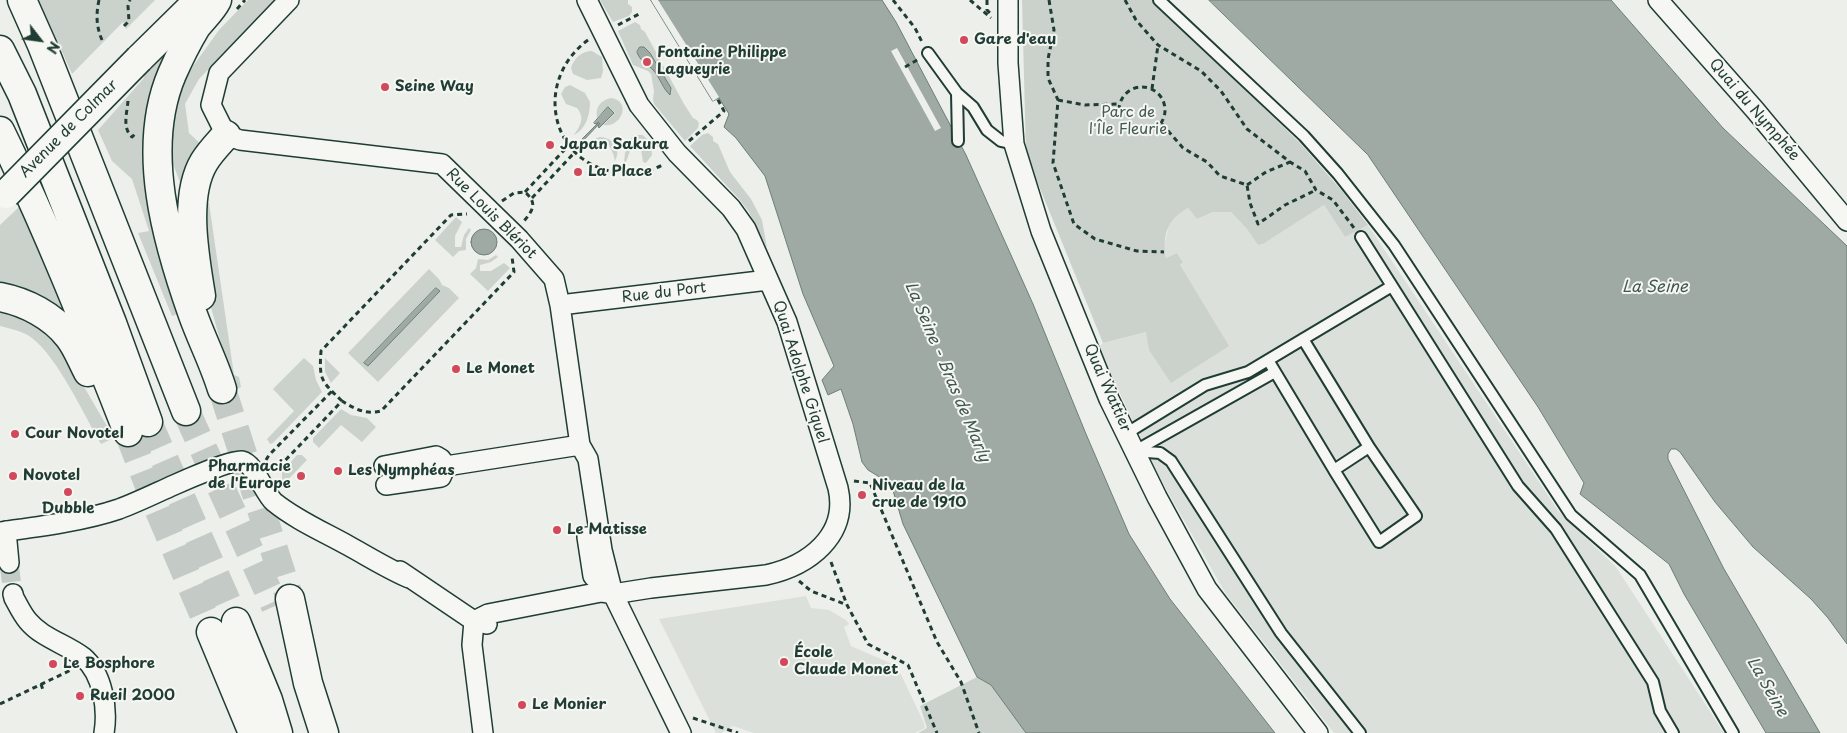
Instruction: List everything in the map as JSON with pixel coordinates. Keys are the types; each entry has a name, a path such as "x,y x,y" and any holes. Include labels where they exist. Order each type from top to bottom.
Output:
{"main road":[{"path":"22,0 42,46 186,411"},
{"path":"132,43 175,0"},
{"path":"132,43 199,0"},
{"path":"217,0 197,26 171,76 164,101 158,158 160,188 176,263 193,316 219,380 194,252 192,218 199,172 204,162 226,135"},
{"name":"Avenue de Colmar","path":"2,189 132,43"},
{"path":"0,50 22,94 108,314 132,422"},
{"path":"0,130 81,316 132,422"},
{"path":"0,297 26,304 50,318 69,337 102,399 132,422"},
{"path":"282,603 324,733"},
{"path":"236,622 268,700 278,733"},
{"path":"211,632 253,733"}],"street":[{"path":"226,135 211,105 219,74 289,0"},
{"name":"Quai Adolphe Giquel","path":"474,621 491,626 600,603 612,594 766,575 792,568 812,556 829,537 836,526 840,513 840,498 787,322 746,229 741,220 677,152 639,105 608,30 587,0"},
{"name":"Quai Wattier","path":"1008,0 1008,64 1014,144 1041,231 1109,399 1206,589 1318,733"},
{"name":"Quai du Nymphée","path":"1658,0 1755,110 1847,221"},
{"name":"Rue Louis Blériot","path":"226,135 240,140 442,164 513,233 554,278 560,305 580,445 576,462 593,576 630,610 690,733"},
{"name":"Rue du Port","path":"560,305 768,280"},
{"path":"446,466 580,445"},
{"path":"384,466 436,456 446,466"},
{"path":"9,562 3,532 118,509 190,478 234,462 242,461 249,466 273,501 302,521 386,568 409,578 474,621 472,645 483,733"},
{"path":"386,485 441,477 446,466"},
{"path":"13,594 29,622 58,644 83,658 94,671 103,693 106,720 104,733"},
{"path":"612,594 681,733"}],"lane":[{"path":"1160,0 1304,136 1338,174 1394,245 1571,515 1640,575 1733,733"},
{"path":"924,56 957,93 973,107 987,130 993,136 1001,141 1014,144"},
{"path":"957,93 958,141"},
{"path":"1361,238 1518,486 1556,529 1648,674 1653,682 1660,710 1673,733"},
{"path":"1127,433 1205,384 1248,372 1392,286"},
{"path":"1268,360 1379,542 1416,516 1369,447 1303,339"},
{"path":"1134,451 1275,372"},
{"path":"1334,470 1369,447"},
{"path":"1134,451 1160,453 1171,461 1281,633 1360,733"}],"path":[{"path":"99,0 96,14 98,32 102,40"},
{"path":"130,0 128,6 132,43"},
{"path":"1049,0 1054,30 1048,59 1048,78 1058,100 1053,163 1074,224 1095,239 1137,251 1164,252"},
{"path":"1125,0 1136,20 1158,45 1201,71 1221,91 1247,129 1290,162 1305,171 1316,190 1333,200 1349,220"},
{"path":"895,1 915,28 924,56 905,67"},
{"path":"639,14 596,34 579,46 569,57 560,73 555,91 554,105 557,123 568,146 584,160 612,172 647,172 663,165 724,111 717,98"},
{"path":"1152,89 1158,45"},
{"path":"1145,87 1152,89 1164,100 1166,108 1162,124 1150,132 1136,133 1129,130 1120,118 1120,104 1129,91 1145,87"},
{"path":"128,96 126,124 128,133 132,137 135,134 137,125"},
{"path":"1058,100 1085,105 1120,104"},
{"path":"1162,124 1183,148 1207,162 1220,176 1247,185"},
{"path":"525,192 568,146"},
{"path":"532,198 575,152"},
{"path":"1247,185 1266,172 1290,162"},
{"path":"1247,185 1250,203 1258,224 1285,205 1316,190"},
{"path":"518,191 525,192 532,198 534,205 530,214 513,233 510,247 514,272 381,411 371,414 357,410 342,401 327,386 320,373 321,351 451,215 491,211 509,195 518,191"},
{"path":"256,476 269,455 332,391"},
{"path":"256,476 276,470 342,401"},
{"path":"852,481 870,484 937,642 961,682 979,733"},
{"path":"828,556 847,605 868,644 908,665 937,733"},
{"path":"792,568 800,582 811,591 847,605"},
{"path":"0,704 70,671 83,658"},
{"path":"41,684 44,690"},
{"path":"681,713 738,733"}],"shaded area":[{"path":"1324,205 1345,237 1368,225 1559,512 1616,567 1724,733 1334,733 1226,594 1154,468 1099,347 1103,343 1146,332 1183,262 1177,253 1166,258 1164,245 1169,225 1180,212 1188,208 1197,219 1213,212 1231,212 1258,245 1263,244"},
{"name":"École Claude Monet","path":"806,596 811,608 829,610 846,620 849,624 844,627 851,646 897,666 925,728 915,733 754,733 733,726 721,733 716,733 659,619"}],"green space":[{"path":"39,0 155,0 126,29 123,22 72,74"},
{"path":"248,0 277,0 199,79 185,104 189,133 205,148 187,202 166,144 178,87 219,30"},
{"path":"600,0 628,0 628,4 632,7 632,12 629,16 613,22"},
{"name":"Parc de l'Île Fleurie","path":"1022,0 1152,0 1300,143 1342,191 1368,225 1345,237 1324,205 1263,244 1258,245 1231,212 1213,212 1197,219 1188,208 1175,217 1168,229 1165,242 1166,258 1177,253 1183,262 1180,265 1229,346 1171,383 1149,350 1146,332 1103,343 1026,154"},
{"path":"635,22 645,32 684,104 693,118 699,123 698,128 685,141 654,104 651,74 633,65 618,31"},
{"path":"178,39 158,93 184,312 172,316 138,233 149,231 132,179 112,161 98,130 144,78 142,73"},
{"path":"592,51 602,57 603,71 601,78 587,80 573,74 571,68 576,58 585,52"},
{"path":"570,85 585,93 590,102 586,121 582,129 574,135 581,123 580,112 577,108 566,104 561,94 565,87"},
{"path":"611,98 621,104 622,114 619,119 610,125 603,125 615,113 608,107 597,118 598,107 604,100"},
{"path":"708,133 713,137 713,141 718,144 730,172 751,199 762,220 767,248 749,212 690,146 702,135"},
{"path":"633,135 643,135 651,144 652,155 646,163 643,162 641,149 638,147 630,151 626,162 624,162 625,153"},
{"path":"600,137 609,139 617,148 615,161 612,150 601,140 597,140 588,150 592,140"},
{"path":"209,203 234,375 239,377 241,387 234,390 203,279 204,204"},
{"path":"19,207 32,231 69,318 39,296 0,287 0,225"},
{"path":"456,217 462,222 455,236 455,247 461,247 464,235 469,228 471,230 466,239 466,250 459,251 453,257 435,240"},
{"path":"496,255 498,257 491,262 480,265 480,271 491,271 504,263 510,268 488,291 470,274 476,268 478,259 488,260"},
{"path":"429,269 442,285 449,288 459,298 378,382 348,353","holes":["436,288 440,291 368,366 365,363"]},
{"path":"0,308 19,312 56,339 114,438 101,444 61,373 42,347 28,336 0,326"},
{"path":"304,358 313,366 316,380 322,392 270,444 267,439 294,411 273,389"},
{"path":"325,358 340,373 331,383 325,372"},
{"path":"341,409 351,415 367,418 376,427 362,442 341,425 319,448 313,442 313,438"},
{"path":"297,455 302,455 307,460 282,486 282,472"},
{"path":"977,677 991,685 1026,733 918,733 927,728 920,706"}],"water":[{"name":"La Seine - Bras de Marly","path":"651,0 882,0 896,22 966,155 1033,304 1129,534 1170,599 1275,733 1026,733 991,685 977,677 903,524 891,484 868,470 862,462 853,424 841,389 828,395 822,380 834,366 803,294 765,176 736,138 724,127 729,114 719,98 713,101"},
{"name":"La Seine","path":"1209,0 1611,0 1723,128 1847,246 1847,644 1811,599 1753,547 1715,502 1680,452 1676,449 1671,449 1668,454 1668,459 1724,569 1820,733 1766,733 1684,594 1669,564 1580,494 1584,483 1538,407 1368,155"},
{"path":"640,47 644,47 650,53 671,88 670,95 654,71 640,58 637,52"},
{"path":"608,107 614,113 599,128 600,123 579,145 577,144 599,122 594,123"},
{"path":"484,229 493,233 497,242 493,251 484,255 475,251 471,242 475,233"},
{"path":"436,288 440,291 368,366 364,363"}],"pier":[{"path":"651,0 658,0 719,97 713,101"},
{"path":"897,48 941,128 935,131 891,51"}],"tunnel":[{"path":"222,389 290,599"},
{"path":"186,411 275,606"},
{"path":"148,422 236,622"},
{"path":"128,432 156,504 211,632"},
{"path":"9,563 13,594"}],"place":[{"name":"Gare d'eau","path":"964,40"},
{"name":"Fontaine Philippe Lagueyrie","path":"647,62"},
{"name":"Seine Way","path":"385,87"},
{"name":"Japan Sakura","path":"550,145"},
{"name":"La Place","path":"578,172"},
{"name":"Le Monet","path":"456,369"},
{"name":"Cour Novotel","path":"15,434"},
{"name":"Les Nymphéas","path":"338,471"},
{"name":"Novotel","path":"13,476"},
{"name":"Pharmacie de l'Europe","path":"301,476"},
{"name":"Dubble","path":"68,492"},
{"name":"Niveau de la crue de 1910","path":"862,495"},
{"name":"Le Matisse","path":"557,530"},
{"name":"École Claude Monet","path":"784,662"},
{"name":"Le Bosphore","path":"53,664"},
{"name":"Rueil 2000","path":"80,696"},
{"name":"Le Monier","path":"522,705"}]}
